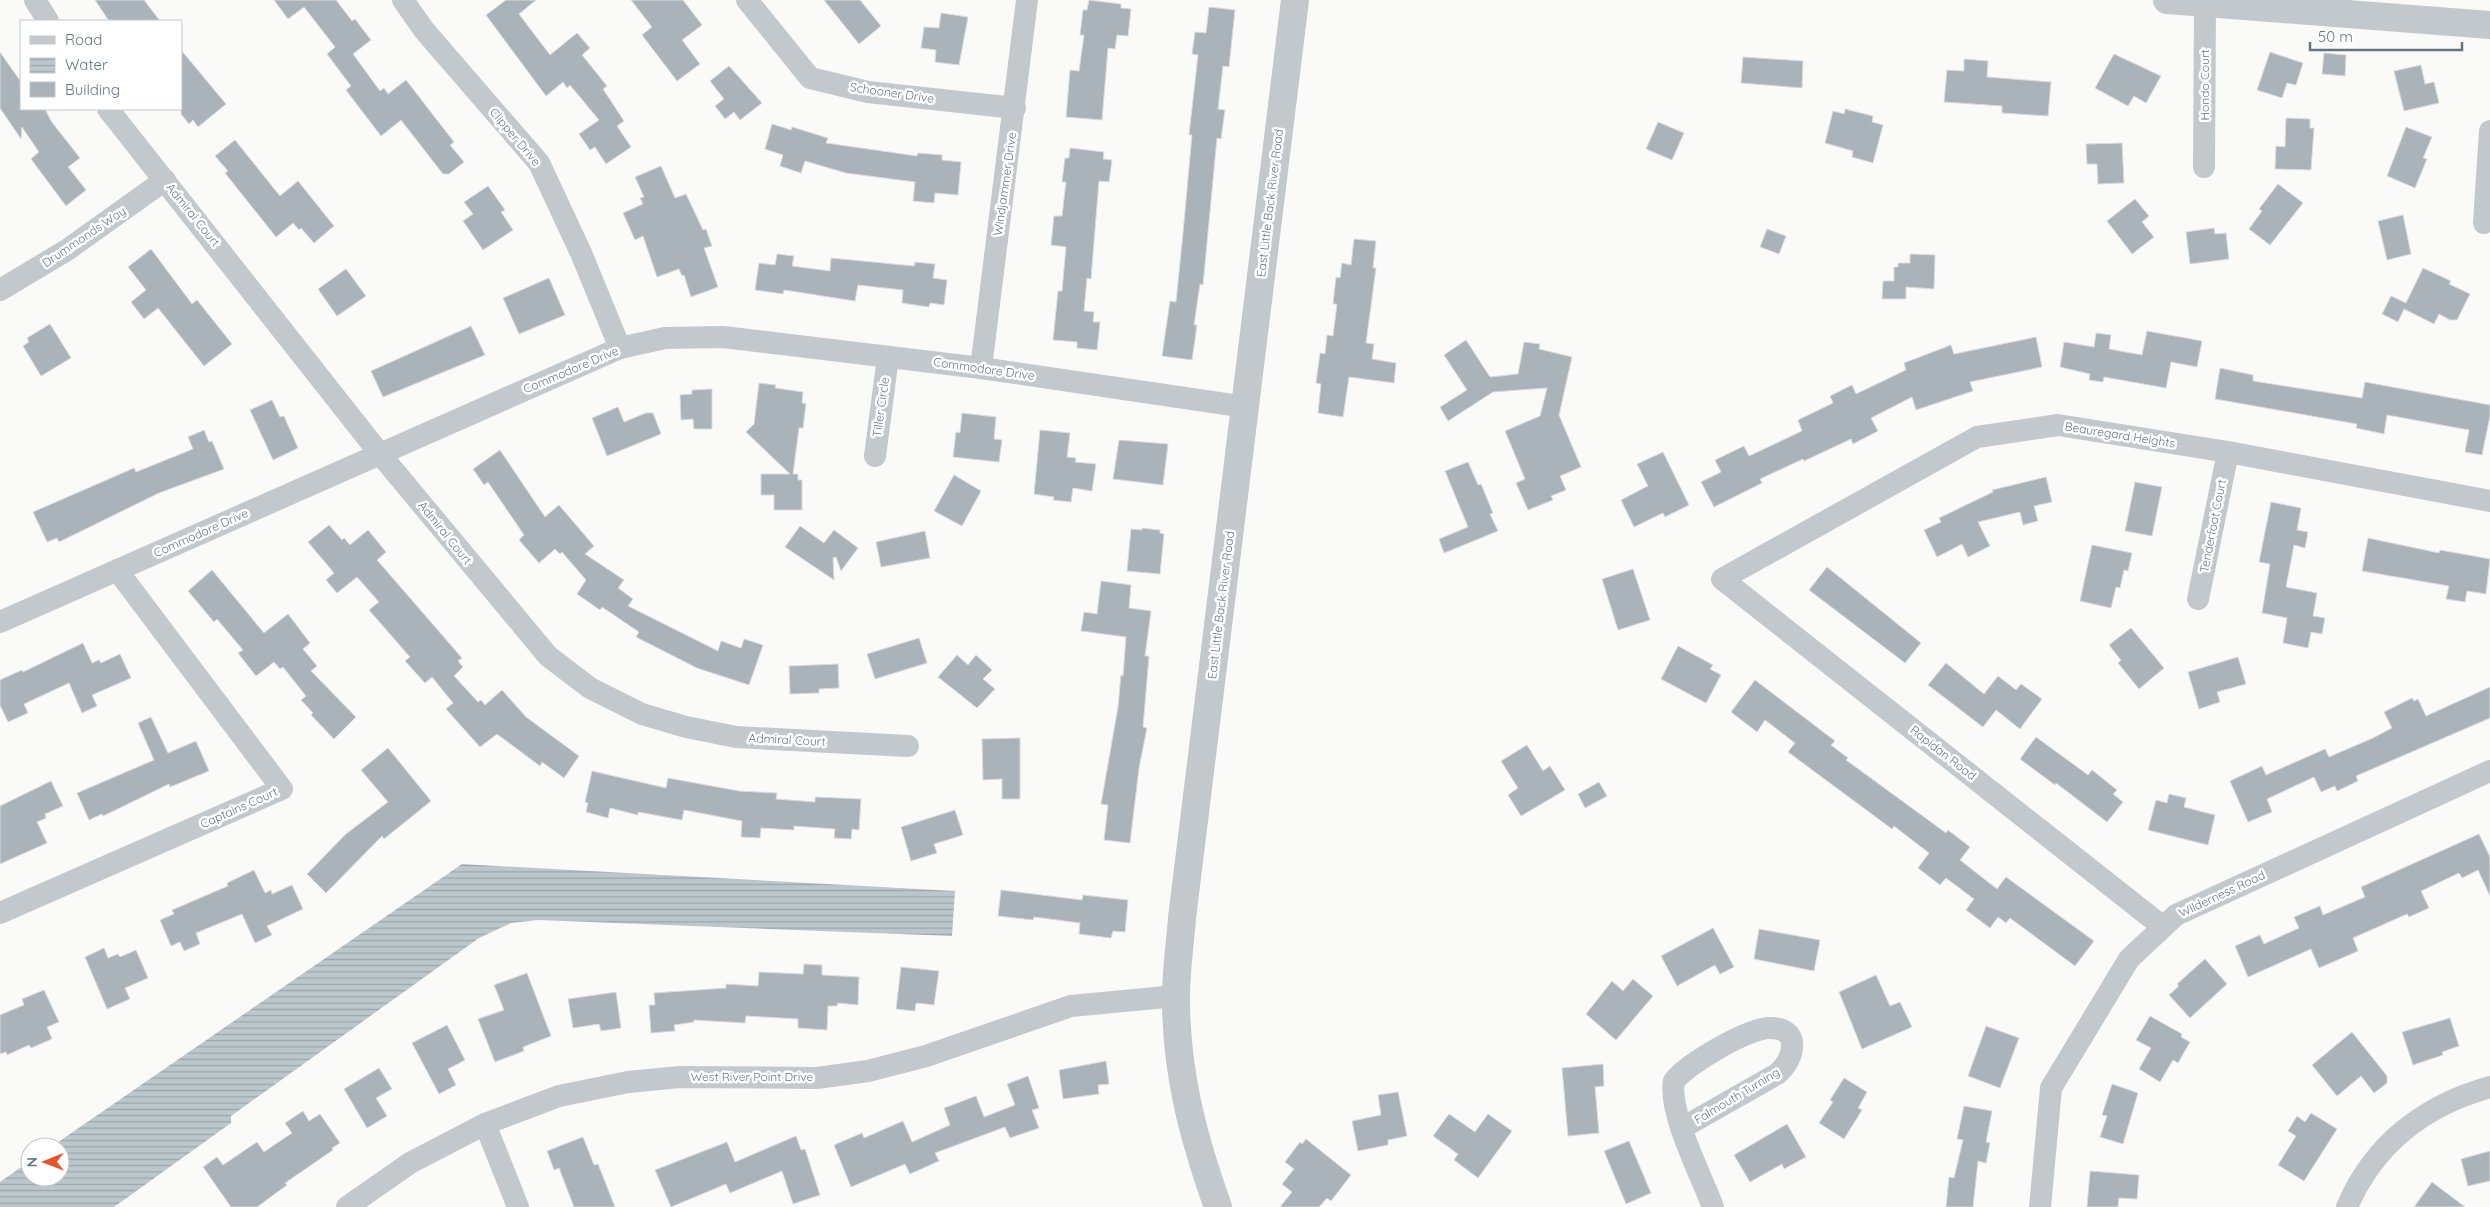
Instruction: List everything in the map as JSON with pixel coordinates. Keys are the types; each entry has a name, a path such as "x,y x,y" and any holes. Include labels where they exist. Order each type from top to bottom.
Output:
{"street":[{"path":"35,0 47,20"},
{"name":"Clipper Drive","path":"403,0 424,30 539,162 581,253 620,348"},
{"name":"Schooner Drive","path":"747,0 810,78 868,92 1015,108"},
{"name":"Windjammer Drive","path":"981,368 1027,0"},
{"name":"East Little Back River Road","path":"1218,1207 1199,1156 1184,1099 1178,1050 1176,996 1182,918 1295,0"},
{"path":"2167,0 2490,25"},
{"name":"Hondo Court","path":"2204,167 2205,3"},
{"name":"Admiral Court","path":"109,110 380,454 548,656 590,688 642,714 686,727 736,737 908,746"},
{"path":"2484,223 2490,131"},
{"name":"Drummonds Way","path":"0,290 67,250 165,180"},
{"name":"Commodore Drive","path":"0,622 620,348 665,338 723,337 981,368 1246,407"},
{"name":"Tiller Circle","path":"875,456 888,357"},
{"name":"Beauregard Heights","path":"1722,579 1977,437 2058,425 2228,452 2490,501"},
{"name":"Tenderfoot Court","path":"2198,599 2228,452"},
{"name":"Captains Court","path":"0,913 282,789 117,570"},
{"name":"Rapidan Road","path":"1722,579 2164,927"},
{"name":"Wilderness Road","path":"2040,1207 2051,1088 2129,959 2176,915 2490,771"},
{"name":"West River Point Drive","path":"347,1207 410,1164 485,1124 559,1096 628,1082 680,1077 817,1078 868,1071 926,1056 1071,1006 1176,996"},
{"name":"Falmouth Turning","path":"1682,1128 1777,1074 1787,1065 1793,1052 1791,1039 1783,1031 1771,1028 1755,1030 1688,1066 1674,1081 1672,1091 1673,1102 1682,1128 1713,1207"},
{"path":"2347,1207 2354,1192 2378,1155 2414,1120 2468,1092 2490,1086"},
{"path":"485,1124 518,1207"}],"water":[{"path":"462,864 955,891 952,936 538,920 511,923 479,938 231,1116 231,1123 114,1207 0,1207 0,1182 20,1168 20,1187 70,1187 70,1137 66,1137"}],"building":[{"path":"95,0 144,0 159,20 108,20"},
{"path":"274,0 336,0 352,21 355,19 371,40 353,54 380,91 384,88 388,94 406,80 454,142 450,145 464,162 449,174 443,174 401,120 381,136 346,90 351,86 327,54 335,47 304,7 288,19"},
{"path":"506,0 536,0 519,14 550,55 577,33 590,48 582,55 607,86 603,89 624,121 617,126 631,147 606,164 595,147 590,150 579,134 599,120 570,85 567,88 563,82 546,96 486,15"},
{"path":"631,0 683,0 702,25 682,40 700,64 677,81 642,35 652,27"},
{"path":"824,0 860,0 881,26 859,44"},
{"path":"1089,0 1121,4 1121,8 1131,9 1128,36 1117,35 1115,49 1108,48 1102,120 1066,117 1070,70 1079,71 1084,35 1080,35 1083,10 1087,10"},
{"path":"1209,7 1235,10 1229,67 1223,66 1218,109 1225,110 1221,139 1217,138 1203,285 1200,284 1194,325 1197,325 1192,360 1162,356 1170,301 1176,302 1183,233 1192,135 1189,135 1198,55 1192,54 1195,32 1206,33"},
{"path":"941,13 968,17 959,65 935,62 936,50 921,48 924,27 939,28"},
{"path":"182,51 226,104 198,127 193,120 189,124 181,114"},
{"path":"0,52 20,81 20,110 46,110 51,121 80,158 68,167 86,190 66,206 31,159 39,152 22,127 21,139 0,108"},
{"path":"2270,52 2303,63 2296,85 2287,83 2282,98 2257,90"},
{"path":"2324,53 2346,55 2345,76 2322,74"},
{"path":"2114,54 2161,76 2146,103 2134,96 2128,106 2095,88"},
{"path":"1743,57 1803,61 1802,88 1741,83"},
{"path":"1964,59 1988,61 1987,77 2051,82 2048,116 2002,113 2002,106 1944,102 1947,70 1964,71"},
{"path":"2421,65 2425,84 2434,82 2439,103 2404,111 2394,71"},
{"path":"729,66 762,103 740,120 734,112 725,119 715,106 724,99 710,81"},
{"path":"1845,109 1873,116 1872,122 1883,125 1873,163 1852,157 1853,151 1825,143 1833,111 1844,114"},
{"path":"2286,118 2310,119 2310,128 2314,128 2311,170 2275,169 2276,146 2285,147"},
{"path":"1658,122 1684,133 1672,160 1646,149"},
{"path":"772,124 791,130 792,127 828,138 826,143 917,156 918,153 942,155 942,160 961,162 958,195 935,193 934,203 913,201 915,182 846,173 805,161 801,173 780,166 783,155 765,149"},
{"path":"2406,127 2432,137 2423,158 2427,159 2415,188 2387,176"},
{"path":"235,140 280,196 298,181 334,226 314,243 301,228 299,230 293,223 276,237 225,173 228,171 215,156"},
{"path":"2122,143 2124,183 2098,184 2097,164 2087,164 2086,144"},
{"path":"1070,148 1104,152 1103,159 1112,160 1109,182 1099,181 1091,279 1087,278 1084,311 1094,312 1093,322 1100,322 1097,350 1077,348 1077,342 1053,340 1058,291 1062,291 1066,247 1051,245 1054,216 1062,216 1066,182 1062,182 1065,158 1069,158"},
{"path":"661,166 675,198 686,194 703,230 706,229 712,246 704,248 718,287 691,297 684,275 682,276 679,269 657,277 643,236 635,240 623,213 643,204 640,198 644,197 635,177"},
{"path":"2278,184 2303,203 2270,245 2249,229 2262,211 2259,209"},
{"path":"488,186 505,210 501,212 513,230 483,250 463,221 473,214 464,202"},
{"path":"2135,199 2149,216 2142,222 2154,237 2132,254 2107,221"},
{"path":"2403,215 2411,254 2387,260 2378,221"},
{"path":"2214,228 2215,234 2226,233 2229,259 2190,264 2186,232"},
{"path":"1767,229 1786,236 1779,254 1760,247"},
{"path":"1354,239 1376,241 1373,268 1376,268 1366,343 1374,344 1372,359 1396,363 1394,383 1349,377 1343,417 1318,413 1321,384 1316,383 1320,353 1325,354 1327,335 1333,336 1337,304 1333,304 1336,277 1340,278 1342,263 1351,265"},
{"path":"151,249 192,304 197,300 232,344 204,366 158,308 144,319 131,302 146,290 128,267"},
{"path":"777,254 794,256 792,266 830,271 831,258 914,266 915,262 935,264 933,278 947,280 944,305 930,303 929,307 902,303 903,290 858,285 855,301 784,290 783,294 755,290 759,263 775,265"},
{"path":"1910,254 1935,255 1934,289 1906,287 1906,299 1882,299 1883,281 1894,281 1894,267 1898,267 1898,263 1910,263"},
{"path":"2423,268 2451,281 2449,284 2470,294 2457,320 2450,320 2439,314 2434,324 2404,309 2398,322 2382,314 2391,296 2406,303"},
{"path":"346,269 366,296 337,316 318,289"},
{"path":"549,278 565,315 519,334 503,298"},
{"path":"50,324 71,358 41,376 23,346 29,342 27,338"},
{"path":"471,326 485,355 383,397 371,371"},
{"path":"2147,331 2202,341 2197,367 2171,362 2166,388 2104,377 2103,382 2089,380 2090,374 2060,367 2064,342 2094,347 2096,333 2111,335 2109,349 2142,355"},
{"path":"2036,337 2042,367 1970,382 1973,391 1916,410 1912,397 1871,418 1878,431 1853,444 1851,439 1804,461 1803,459 1760,479 1762,483 1714,507 1701,482 1721,472 1715,460 1744,446 1749,456 1802,431 1798,420 1833,403 1830,396 1852,385 1856,394 1906,370 1904,363 1951,345 1954,354"},
{"path":"1466,340 1490,377 1518,374 1524,342 1540,344 1539,349 1572,357 1559,415 1581,467 1560,476 1566,490 1551,496 1553,500 1528,510 1516,483 1525,479 1505,431 1540,416 1547,388 1493,392 1448,421 1440,407 1467,390 1444,355"},
{"path":"2220,368 2253,375 2253,381 2362,398 2365,382 2490,405 2490,416 2482,455 2465,452 2469,430 2387,415 2384,434 2356,428 2357,424 2215,399"},
{"path":"759,383 776,385 775,388 803,392 802,403 806,404 803,428 799,428 793,474 798,474 798,480 802,480 802,510 774,510 774,495 761,495 761,474 790,474 746,432 754,424"},
{"path":"712,389 712,429 694,429 693,419 681,420 680,395 692,394 692,390"},
{"path":"272,400 280,417 284,416 298,448 273,460 250,410"},
{"path":"618,407 624,422 646,413 653,413 661,434 607,456 592,418"},
{"path":"962,413 996,417 994,439 1002,440 999,462 953,457 956,432 960,433"},
{"path":"204,430 209,442 212,441 224,469 159,493 59,542 57,538 47,542 33,512 134,468 136,472 193,449 188,437"},
{"path":"1040,430 1070,433 1067,457 1076,458 1075,462 1096,464 1092,491 1073,488 1071,502 1053,500 1054,497 1034,494"},
{"path":"1119,440 1168,444 1163,485 1113,479"},
{"path":"500,450 545,517 559,505 594,546 585,554 624,580 618,588 633,599 628,606 718,651 721,641 741,648 744,639 763,645 749,685 697,668 636,637 639,632 602,607 600,610 577,594 586,580 562,552 560,554 555,549 539,563 519,540 524,535 488,482 484,485 473,469"},
{"path":"1663,452 1689,505 1665,517 1663,513 1634,527 1621,500 1648,486 1637,464"},
{"path":"1468,462 1478,485 1481,484 1493,513 1490,514 1498,531 1444,553 1439,539 1468,527 1445,471"},
{"path":"954,475 981,491 962,526 934,511"},
{"path":"2046,477 2052,502 2034,506 2038,521 2023,525 2020,512 1978,522 1990,546 1968,557 1962,544 1937,557 1924,530 1941,522 1939,518 1993,492 1992,490"},
{"path":"2135,482 2162,487 2152,536 2125,531"},
{"path":"2271,502 2301,508 2297,530 2308,532 2305,548 2294,545 2286,587 2317,593 2313,616 2325,618 2322,634 2311,632 2308,648 2283,643 2287,618 2262,613 2270,564 2259,562"},
{"path":"329,525 342,540 344,538 350,545 368,530 386,552 377,560 462,658 458,661 463,667 454,676 478,702 481,700 485,705 502,690 526,717 579,756 564,778 542,762 540,766 497,734 480,747 446,709 453,703 432,677 425,683 405,661 410,657 369,610 379,602 357,577 337,593 326,580 334,573 308,542"},
{"path":"800,526 824,543 834,530 858,548 841,571 836,557 833,558 834,580 785,547"},
{"path":"1142,528 1160,530 1160,533 1164,534 1160,574 1127,571 1131,529 1142,530"},
{"path":"925,531 930,558 881,567 876,542"},
{"path":"2368,538 2439,553 2440,550 2490,559 2486,594 2467,591 2465,602 2446,599 2449,586 2362,571"},
{"path":"2092,545 2132,553 2128,571 2124,570 2120,588 2116,587 2111,608 2080,601"},
{"path":"1827,567 1921,643 1905,663 1809,590"},
{"path":"1633,569 1650,620 1618,630 1602,579"},
{"path":"212,570 264,633 288,614 310,643 303,649 317,666 311,671 356,717 334,739 311,715 313,713 301,700 306,696 283,667 280,669 274,662 256,676 238,653 243,650 217,619 214,622 188,591"},
{"path":"1101,581 1131,585 1129,608 1151,611 1145,656 1149,656 1143,727 1147,728 1139,768 1130,843 1104,840 1108,805 1101,804 1118,707 1121,675 1123,676 1126,637 1081,631 1084,612 1097,614"},
{"path":"2131,628 2164,668 2139,689 2118,663 2121,660 2109,645"},
{"path":"919,638 927,663 875,679 867,654"},
{"path":"83,643 92,663 99,660 101,663 120,654 131,678 92,695 97,706 82,713 69,683 24,704 28,713 8,722 0,705 0,680 22,670 23,672"},
{"path":"1678,646 1713,665 1710,669 1721,675 1706,703 1661,679"},
{"path":"957,655 968,665 976,655 992,670 983,679 995,689 977,708 938,677"},
{"path":"2238,657 2246,684 2217,692 2220,702 2199,709 2188,672"},
{"path":"1946,663 1984,694 1998,676 2016,690 2021,684 2042,699 2020,729 1996,710 1983,727 1928,685"},
{"path":"838,664 839,688 819,689 819,693 790,694 789,666"},
{"path":"1755,680 1835,741 1831,745 1848,758 1846,760 1946,833 1948,830 1970,847 1960,860 1997,889 2006,877 2094,941 2075,966 2010,918 2006,923 1998,917 1990,928 1966,910 1974,899 1946,878 1940,885 1918,868 1929,853 1894,826 1892,829 1788,752 1795,743 1765,720 1757,732 1731,712"},
{"path":"2490,687 2490,718 2356,776 2358,781 2337,791 2335,786 2321,792 2314,777 2267,799 2272,812 2248,822 2230,781 2262,766 2266,775 2325,749 2329,757 2373,738 2392,728 2384,712 2412,698 2414,701 2418,699 2426,716"},
{"path":"151,717 168,753 196,741 209,771 170,787 169,784 103,816 102,814 89,820 77,793 154,760 138,723"},
{"path":"2036,737 2088,775 2092,770 2117,790 2113,794 2123,802 2107,822 2056,783 2055,785 2020,759"},
{"path":"1020,738 1020,799 1002,799 1002,779 983,780 982,739"},
{"path":"1527,745 1543,771 1550,766 1565,790 1521,816 1508,795 1518,788 1501,761"},
{"path":"388,748 431,801 384,839 382,836 326,893 307,874 346,834 388,802 361,770"},
{"path":"592,771 666,788 668,778 739,791 777,793 776,799 815,802 815,797 861,799 859,830 852,829 851,839 834,838 835,829 794,826 794,830 761,828 760,838 741,837 742,821 684,810 682,820 638,812 638,815 610,808 608,818 586,812 588,803 585,802"},
{"path":"51,781 63,806 45,814 46,818 37,822 47,843 0,864 0,806"},
{"path":"1599,782 1607,796 1585,808 1578,794"},
{"path":"2169,794 2186,798 2184,807 2215,815 2208,845 2148,830 2156,800 2167,803"},
{"path":"955,810 963,835 934,844 937,853 911,861 901,827"},
{"path":"2479,834 2490,857 2490,896 2478,870 2462,878 2459,873 2421,891 2429,908 2409,917 2407,914 2353,938 2358,951 2319,968 2311,949 2248,977 2235,946 2260,935 2264,944 2299,928 2294,917 2320,906 2323,915 2365,897 2361,887"},
{"path":"254,870 265,893 271,890 272,894 292,885 303,909 267,926 272,935 255,943 242,914 196,933 200,944 184,951 180,942 171,946 160,920 174,914 172,910 228,886 227,883"},
{"path":"1001,890 1082,900 1083,895 1128,900 1125,932 1113,931 1111,938 1079,934 1080,923 1034,917 1033,920 998,916"},
{"path":"1713,928 1734,967 1720,974 1715,965 1677,986 1661,956"},
{"path":"1759,929 1820,940 1814,971 1754,959"},
{"path":"104,948 108,958 118,954 120,957 136,950 148,978 125,988 130,999 107,1009 85,957"},
{"path":"2205,959 2227,984 2190,1018 2169,995 2179,986 2177,984"},
{"path":"804,964 822,965 822,975 859,977 858,1005 838,1003 837,1006 828,1006 827,1030 798,1028 798,1019 746,1016 745,1023 694,1020 694,1022 674,1025 675,1031 651,1033 649,1005 655,1005 654,993 726,988 726,984 758,986 759,972 803,974"},
{"path":"901,967 939,971 934,1005 916,1003 915,1011 896,1009"},
{"path":"527,973 551,1036 523,1047 524,1051 495,1062 478,1019 504,1010 494,985"},
{"path":"1876,975 1890,1006 1900,1002 1912,1027 1862,1049 1839,992"},
{"path":"1633,979 1653,996 1616,1040 1586,1014 1612,981 1623,991"},
{"path":"44,990 59,1022 47,1027 52,1039 31,1048 29,1045 7,1055 6,1052 0,1054 0,1015 24,1005 22,999"},
{"path":"616,992 621,1028 601,1031 599,1024 573,1028 568,999"},
{"path":"2150,1016 2182,1034 2181,1037 2190,1042 2178,1063 2173,1060 2160,1082 2139,1069 2151,1048 2136,1040"},
{"path":"2450,1018 2459,1046 2442,1052 2443,1055 2413,1065 2402,1032"},
{"path":"447,1025 465,1060 448,1069 456,1085 439,1094 412,1043"},
{"path":"1986,1026 2019,1038 2000,1088 1968,1076"},
{"path":"2352,1032 2387,1076 2387,1083 2374,1093 2361,1076 2337,1096 2312,1065"},
{"path":"1106,1061 1109,1084 1098,1085 1099,1094 1063,1099 1059,1070"},
{"path":"1603,1064 1604,1086 1595,1087 1599,1133 1568,1136 1562,1068"},
{"path":"379,1068 392,1089 376,1098 387,1116 367,1128 344,1089"},
{"path":"1028,1076 1039,1108 1032,1110 1039,1128 1010,1138 1005,1127 935,1153 939,1161 910,1174 905,1164 851,1187 834,1145 862,1133 864,1138 903,1121 912,1142 950,1125 944,1108 976,1096 984,1117 1015,1105 1007,1084"},
{"path":"1844,1078 1867,1092 1858,1108 1862,1110 1844,1139 1819,1123 1833,1102 1830,1100"},
{"path":"2112,1084 2138,1093 2123,1144 2100,1137 2107,1116 2102,1115"},
{"path":"1398,1092 1407,1136 1388,1140 1388,1145 1358,1151 1352,1121 1381,1115 1378,1095"},
{"path":"1964,1106 1992,1111 1986,1142 1990,1143 1986,1163 1978,1161 1973,1207 1946,1207 1949,1177 1954,1178 1963,1140 1957,1139"},
{"path":"303,1111 309,1121 320,1114 340,1143 332,1148 333,1150 285,1183 287,1185 257,1207 231,1207 203,1167 217,1157 223,1165 257,1142 264,1152 292,1133 285,1123"},
{"path":"2311,1113 2337,1129 2304,1181 2278,1165 2296,1136 2288,1131 2297,1116 2305,1122"},
{"path":"1449,1114 1475,1132 1488,1114 1512,1131 1478,1178 1454,1160 1458,1154 1433,1136"},
{"path":"1787,1124 1806,1157 1784,1169 1782,1164 1750,1182 1734,1155"},
{"path":"796,1136 801,1150 805,1149 820,1195 793,1204 782,1171 730,1193 726,1184 671,1207 655,1170 727,1142 735,1162"},
{"path":"583,1137 594,1165 598,1164 615,1207 574,1207 559,1168 554,1170 547,1151"},
{"path":"1306,1139 1351,1175 1331,1201 1327,1198 1319,1207 1280,1207 1292,1192 1282,1184 1294,1169 1285,1162 1300,1142 1302,1144"},
{"path":"1629,1141 1651,1193 1626,1204 1604,1151"},
{"path":"2490,1151 2490,1181 2468,1186 2461,1159"},
{"path":"2090,1171 2139,1175 2137,1199 2119,1198 2118,1207 2087,1207"},
{"path":"2432,1182 2465,1207 2414,1207"}]}
